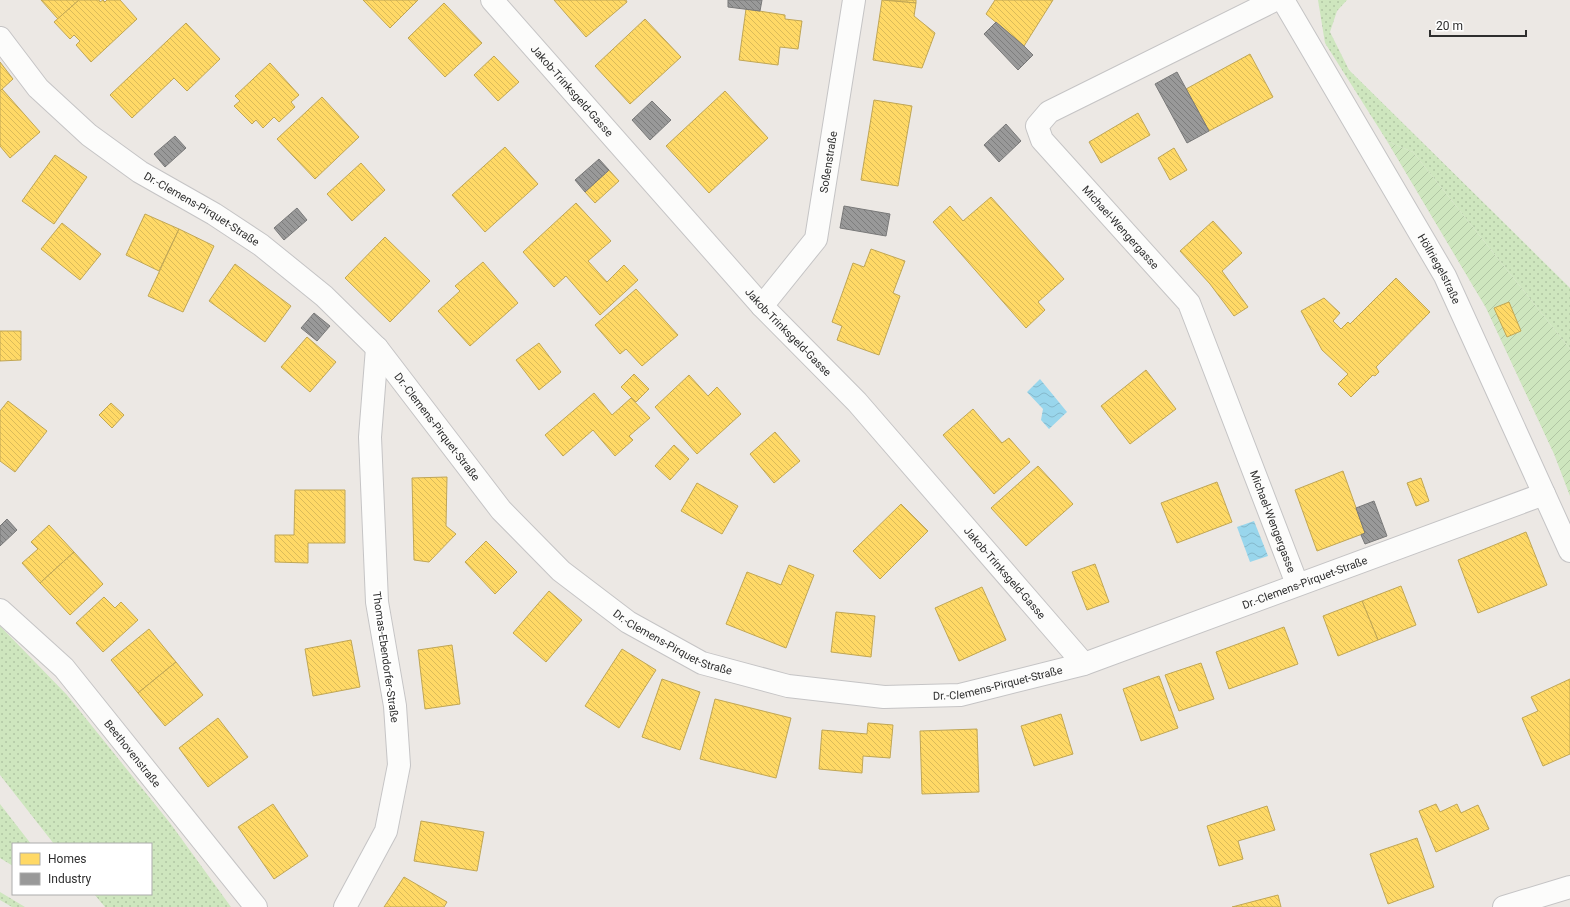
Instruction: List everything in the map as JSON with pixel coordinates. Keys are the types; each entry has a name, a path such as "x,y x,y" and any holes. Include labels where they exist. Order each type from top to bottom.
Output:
{"street":[{"name":"Jakob-Trinksgeld-Gasse","path":"492,0 762,306 857,402 1084,664"},
{"name":"Soßenstraße","path":"762,306 816,240 854,0"},
{"name":"Michael-Wengergasse","path":"1275,0 1048,112 1037,126 1042,140 1189,303 1297,584"},
{"name":"Höllriegelstraße","path":"1283,0 1445,276 1570,551"},
{"name":"Dr.-Clemens-Pirquet-Straße","path":"0,38 38,88 88,135 140,172 214,214 261,245 324,296 377,348 501,510 561,571 628,622 702,663 788,686 884,697 960,695 1084,664 1297,584 1544,494"},
{"name":"Thomas-Ebendorfer-Straße","path":"345,907 386,831 399,765 395,706 377,602 370,437 377,348"},
{"name":"Beethovenstraße","path":"0,610 64,668 256,907"},
{"path":"1504,907 1570,887"}],"green space":[{"path":"1318,0 1347,0 1337,11 1330,32 1349,70 1570,288 1570,349 1413,152 1387,141 1325,43"},
{"path":"1387,141 1413,152 1570,349 1570,496 1554,454 1486,308"},
{"path":"0,626 67,695 170,823 231,907 105,907 95,895 152,895 152,843 53,843 0,775"},
{"path":"0,804 30,843 12,843 12,865 0,858"},
{"path":"0,892 25,907 12,907 0,900"}],"water":[{"path":"1040,379 1067,412 1049,429 1041,420 1043,409 1027,392"},
{"path":"1254,521 1268,556 1250,562 1237,527"}],"building: Homes":[{"path":"41,0 79,0 58,19"},
{"path":"79,0 99,0 100,2 103,0 105,2 107,0 120,0 137,19 91,62 76,45 80,41 74,35 70,39 54,22"},
{"path":"363,0 418,0 390,28"},
{"path":"554,0 626,0 627,2 586,37"},
{"path":"882,0 916,0 916,3"},
{"path":"882,0 916,3 914,16 935,33 922,68 873,60"},
{"path":"995,0 1053,0 1024,46 986,14"},
{"path":"444,3 482,43 445,77 408,38"},
{"path":"746,9 785,15 785,19 802,21 798,49 780,47 778,65 739,60"},
{"path":"645,19 681,57 630,104 595,66"},
{"path":"186,23 220,59 187,91 174,78 132,118 110,95"},
{"path":"1250,54 1273,97 1209,131 1186,89"},
{"path":"494,56 519,82 498,101 474,75"},
{"path":"0,62 13,79 0,91"},
{"path":"270,63 299,95 291,102 295,107 279,122 274,117 263,128 256,120 252,124 234,106 240,101 235,96"},
{"path":"2,89 40,132 10,158 0,146 0,91"},
{"path":"725,91 768,138 709,193 666,146"},
{"path":"322,97 359,137 315,179 277,139"},
{"path":"874,100 912,106 898,186 861,180"},
{"path":"1138,113 1150,135 1101,163 1089,142"},
{"path":"505,147 538,184 485,232 452,195"},
{"path":"1174,148 1187,170 1170,180 1158,158"},
{"path":"55,155 87,177 54,224 22,201"},
{"path":"361,163 385,190 352,221 327,194"},
{"path":"609,170 619,181 595,203 585,192"},
{"path":"991,197 1064,279 1038,302 1045,310 1026,328 933,222 950,206 963,221"},
{"path":"576,203 611,241 588,261 607,282 624,265 638,280 600,315 566,276 554,287 523,252"},
{"path":"145,214 179,229 159,271 126,255"},
{"path":"1213,221 1242,253 1222,271 1248,307 1234,316 1210,284 1180,251"},
{"path":"62,223 101,254 80,280 41,249"},
{"path":"179,229 214,246 183,312 148,296"},
{"path":"385,237 430,281 390,322 345,278"},
{"path":"871,249 905,261 893,293 900,296 879,355 837,340 842,326 832,322 853,263 864,267"},
{"path":"483,262 518,303 470,346 438,311 460,291 455,286"},
{"path":"235,264 291,306 265,342 209,301"},
{"path":"1396,278 1430,312 1376,367 1379,372 1375,376 1373,375 1351,397 1338,384 1348,374 1322,350 1301,311 1324,298 1340,313 1333,321 1341,329 1348,322 1350,324"},
{"path":"636,289 678,335 642,366 626,349 620,354 595,325"},
{"path":"1509,302 1521,331 1507,337 1494,308"},
{"path":"0,331 21,331 21,360 0,361"},
{"path":"307,337 336,362 310,392 281,367"},
{"path":"539,343 561,372 539,390 516,360"},
{"path":"1146,370 1176,409 1130,444 1101,406"},
{"path":"634,374 649,389 636,402 621,387"},
{"path":"689,375 708,396 717,387 741,414 697,454 655,407"},
{"path":"594,393 612,415 631,398 650,418 629,436 633,440 615,456 593,430 563,456 545,435"},
{"path":"8,401 47,431 15,472 0,461 0,411"},
{"path":"111,403 124,415 112,428 99,415"},
{"path":"973,409 1002,443 1009,438 1030,462 994,494 943,435"},
{"path":"775,432 800,461 774,483 750,454"},
{"path":"674,445 689,459 670,480 655,466"},
{"path":"1038,466 1073,504 1026,546 991,508"},
{"path":"1343,471 1365,533 1317,551 1295,490"},
{"path":"447,477 446,526 456,534 429,562 414,560 412,478"},
{"path":"1421,478 1429,501 1416,506 1407,483"},
{"path":"1217,482 1232,522 1177,543 1161,503"},
{"path":"697,483 738,506 722,534 681,511"},
{"path":"295,490 345,490 345,543 308,543 308,563 275,562 275,535 294,535"},
{"path":"901,504 928,531 880,579 853,551"},
{"path":"49,525 74,552 40,583 22,563 38,549 31,542"},
{"path":"1526,532 1547,585 1478,613 1458,560"},
{"path":"486,541 517,572 495,594 465,562"},
{"path":"74,552 103,584 70,615 40,583"},
{"path":"1095,564 1109,602 1087,610 1072,572"},
{"path":"789,565 814,575 786,648 726,624 747,572 781,585"},
{"path":"1401,586 1416,625 1378,640 1362,601"},
{"path":"982,587 1006,640 959,661 935,608"},
{"path":"549,591 582,620 546,662 513,633"},
{"path":"104,597 115,608 121,602 138,620 103,652 76,623"},
{"path":"1362,601 1378,640 1338,656 1323,616"},
{"path":"836,612 875,616 871,657 831,652"},
{"path":"1284,627 1298,664 1229,689 1216,652"},
{"path":"149,629 176,662 138,693 111,660"},
{"path":"351,640 360,687 313,696 305,649"},
{"path":"452,645 460,704 425,709 418,650"},
{"path":"622,649 656,670 619,728 585,706"},
{"path":"176,662 203,695 165,726 138,693"},
{"path":"1201,663 1214,699 1179,711 1165,675"},
{"path":"1159,676 1178,728 1141,741 1123,689"},
{"path":"662,679 700,692 680,750 642,737"},
{"path":"1570,679 1570,754 1543,766 1522,718 1538,711 1531,697"},
{"path":"715,699 791,718 776,778 700,759"},
{"path":"1061,714 1073,754 1034,766 1021,726"},
{"path":"218,718 248,757 208,787 179,748"},
{"path":"868,723 893,725 890,758 863,756 862,773 819,769 822,730 867,734"},
{"path":"977,729 979,792 922,794 920,731"},
{"path":"273,804 308,856 274,879 238,827"},
{"path":"1436,804 1440,812 1457,804 1461,813 1478,805 1489,829 1436,852 1419,811"},
{"path":"1267,806 1275,830 1238,841 1243,859 1219,866 1207,826"},
{"path":"421,821 484,832 477,871 414,861"},
{"path":"1417,838 1434,887 1388,904 1370,854"},
{"path":"404,877 447,902 444,907 384,907"},
{"path":"1278,895 1281,907 1232,907"}],"building: Industry":[{"path":"728,0 762,0 760,11 728,7"},
{"path":"996,22 1033,55 1018,70 984,34"},
{"path":"1177,72 1209,131 1187,143 1155,84"},
{"path":"652,101 671,120 650,140 632,120"},
{"path":"1006,124 1021,141 999,162 984,145"},
{"path":"175,136 186,148 165,167 154,154"},
{"path":"599,159 609,170 585,192 575,180"},
{"path":"844,206 890,214 886,236 840,228"},
{"path":"297,208 307,220 284,240 274,228"},
{"path":"314,313 330,326 317,341 301,328"},
{"path":"1374,501 1387,536 1365,544 1361,535 1365,533 1356,508"},
{"path":"7,519 17,530 0,546 0,526"}]}
